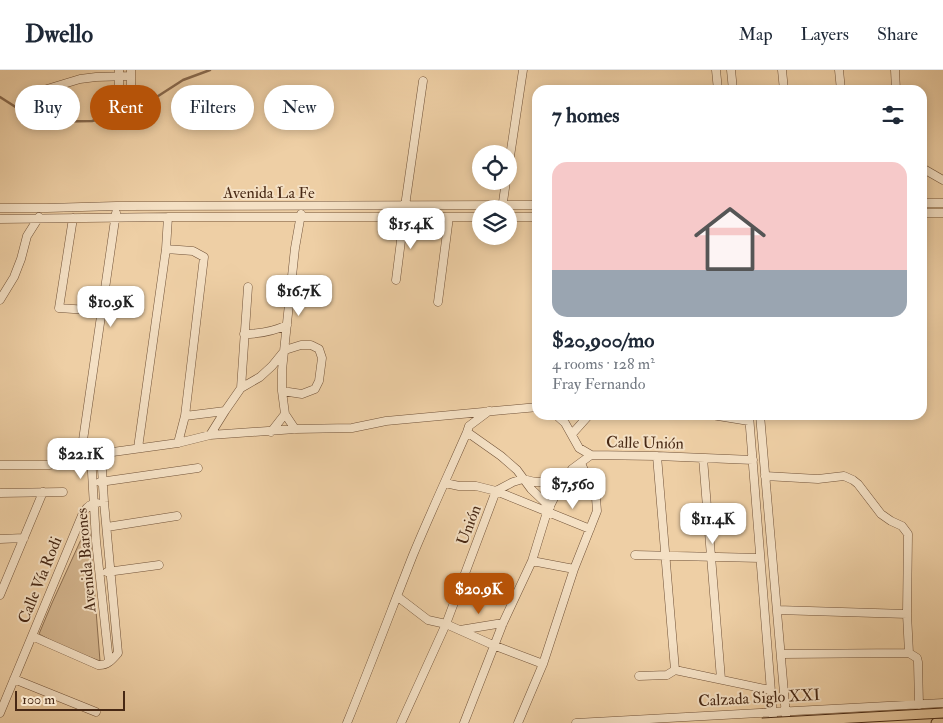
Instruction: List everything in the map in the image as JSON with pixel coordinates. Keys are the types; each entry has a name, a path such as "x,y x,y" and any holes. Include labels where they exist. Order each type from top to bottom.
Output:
{"main road":[{"name":"Calzada Siglo XXI","path":"762,723 943,713"},
{"path":"936,723 943,723"}],"street":[{"path":"512,145 523,70"},
{"path":"716,70 718,85"},
{"path":"731,70 732,85"},
{"path":"782,70 784,85"},
{"path":"839,70 840,85"},
{"path":"895,70 896,85"},
{"path":"60,85 80,79 131,73"},
{"path":"405,206 423,81"},
{"path":"927,171 943,180"},
{"path":"927,203 943,203"},
{"name":"Avenida La Fe","path":"517,206 532,205"},
{"path":"74,218 59,308 102,311 116,206"},
{"name":"Avenida La Fe","path":"0,208 116,206 472,207"},
{"path":"295,430 284,414 282,370 295,248 302,207"},
{"path":"0,300 14,277 27,236 37,219 47,208"},
{"path":"927,213 943,213"},
{"path":"138,448 166,249 168,217"},
{"path":"396,280 404,217"},
{"path":"438,302 449,217"},
{"name":"Avenida La Fe","path":"0,219 472,217"},
{"path":"517,217 532,217"},
{"path":"166,249 193,252 204,257 185,416 178,444"},
{"path":"241,388 248,287"},
{"name":"Avenida Barones","path":"102,311 82,447 91,455 96,541 109,662"},
{"path":"244,334 258,334 286,325"},
{"path":"210,435 241,388 260,377 285,350 301,345 311,345 319,349 322,358 319,381 315,389 302,394 282,391"},
{"path":"0,465 49,465 69,462 101,453 178,444 210,435 352,428 386,421 532,407"},
{"path":"348,723 417,547 469,426 489,411"},
{"path":"185,416 225,412"},
{"path":"271,432 284,414"},
{"name":"Calle Unión","path":"562,420 579,448 591,455 753,460"},
{"path":"572,434 585,420"},
{"path":"749,420 774,723"},
{"path":"760,420 785,712 790,722"},
{"path":"467,432 517,470 549,509"},
{"name":"Avenida Barones","path":"101,453 118,653 109,662"},
{"path":"464,723 493,645 532,561 549,509 557,492 572,469 591,455"},
{"path":"657,456 675,670"},
{"path":"703,458 721,679"},
{"path":"518,723 543,664 574,569 597,511 596,498 581,462"},
{"path":"93,483 198,468"},
{"path":"765,476 818,478 844,476 858,484 882,514 902,526 908,534 907,614 909,653"},
{"path":"523,479 535,482 564,482"},
{"name":"Unión","path":"401,723 446,624 496,491 523,479"},
{"path":"445,483 459,486 476,486 496,491 549,509 590,529"},
{"path":"0,594 44,492"},
{"path":"0,493 63,492"},
{"path":"94,503 104,502"},
{"name":"Calle Vía Rodi","path":"0,713 83,513 87,507 94,503"},
{"path":"107,527 177,516"},
{"path":"0,539 24,538"},
{"path":"635,555 760,558"},
{"path":"532,561 574,569"},
{"path":"100,573 159,565"},
{"path":"398,597 428,620 446,624 543,664"},
{"path":"777,610 907,614"},
{"path":"460,630 503,623"},
{"path":"32,636 98,665 104,665 109,662"},
{"path":"781,654 909,653 917,658 918,662 919,705"},
{"path":"639,676 667,675 675,670 770,690"},
{"path":"14,679 96,712"},
{"name":"Calzada Siglo XXI","path":"576,723 943,704"},
{"path":"817,723 824,709"},
{"path":"747,714 755,723"}],"shaded area":[{"path":"89,522 100,661 67,649 39,634"}],"waterway":[{"path":"0,97 39,122 92,121 138,109 183,80 210,70"}]}
